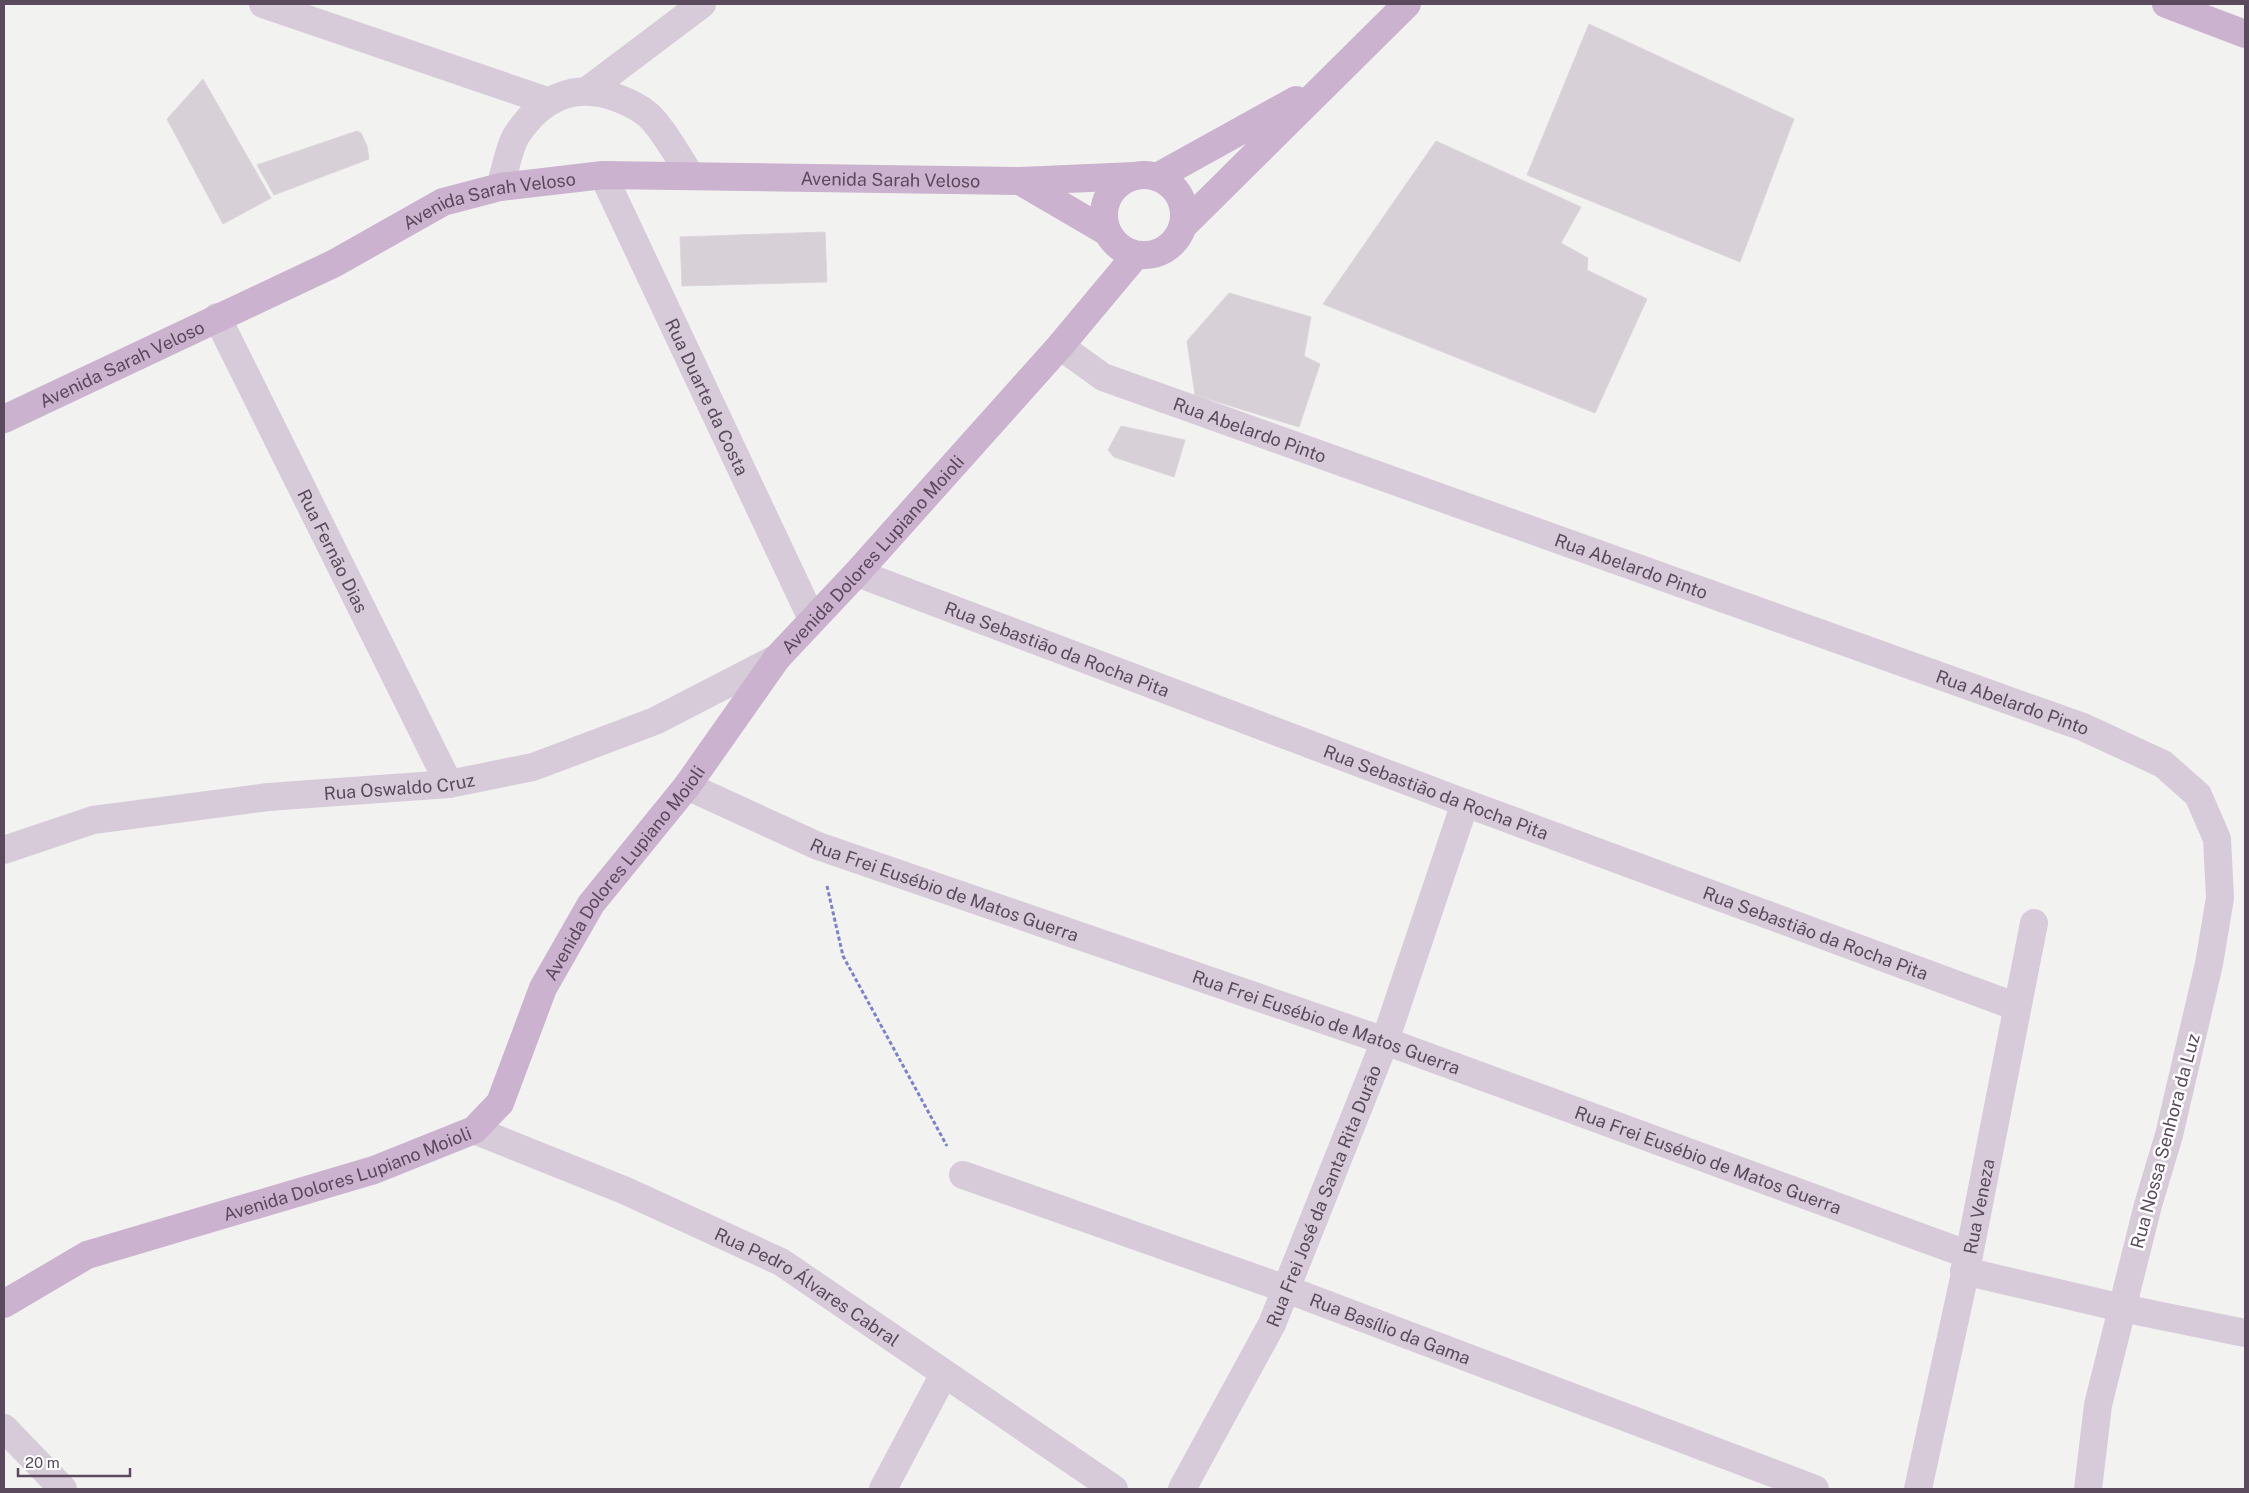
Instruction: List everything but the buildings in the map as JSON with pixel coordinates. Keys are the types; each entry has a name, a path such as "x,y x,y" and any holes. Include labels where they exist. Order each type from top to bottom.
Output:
{"main road":[{"name":"Avenida Sarah Veloso","path":"1182,226 1407,4"},
{"path":"2166,4 2245,34"},
{"name":"Avenida Sarah Veloso","path":"4,419 335,263 443,202 500,187 603,175 1020,181 1146,176 1324,85"},
{"path":"1146,176 1168,182 1180,197 1185,214 1182,226 1178,237 1170,246 1160,252 1136,255 1124,251 1114,243 1107,232 1103,209 1107,197 1114,187 1124,179 1146,176"},
{"name":"Avenida Sarah Veloso","path":"1020,181 1107,232"},
{"name":"Avenida Dolores Lupiano Moioli","path":"4,1304 87,1255 374,1170 474,1130 500,1103 543,988 591,904 687,786 776,658 857,573 1060,346 1136,255"}],"street":[{"path":"262,4 548,102"},
{"path":"588,90 702,4"},
{"path":"500,187 515,138 530,118 548,102 567,93 588,90 612,95 636,105 655,121 690,175"},
{"name":"Rua Duarte da Costa","path":"603,175 812,619"},
{"name":"Rua Fernão Dias","path":"217,317 449,784"},
{"name":"Rua Abelardo Pinto","path":"1060,346 1103,378 2083,727 2163,764 2198,795"},
{"name":"Rua Sebastião da Rocha Pita","path":"857,573 1464,803 2017,1007"},
{"name":"Rua Oswaldo Cruz","path":"4,850 93,820 268,797 449,784 533,767 655,720 776,658"},
{"name":"Rua Frei Eusébio de Matos Guerra","path":"687,786 818,846 1385,1040 1967,1263 2122,1308 2245,1333"},
{"name":"Rua Nossa Senhora da Luz","path":"2088,1489 2098,1406 2187,1058 2209,964 2220,898 2217,840 2198,795"},
{"name":"Rua Frei José da Santa Rita Durão","path":"1182,1489 1272,1324 1385,1040 1464,803"},
{"name":"Rua Veneza","path":"1918,1489 1967,1263 2034,923"},
{"name":"Rua Pedro Álvares Cabral","path":"474,1130 626,1191 781,1262 1114,1489"},
{"name":"Rua Basílio da Gama","path":"963,1175 1286,1289 1815,1489"},
{"path":"883,1489 944,1374"},
{"path":"4,1428 63,1489"}],"path":[{"path":"818,846 843,956 963,1175"}]}
